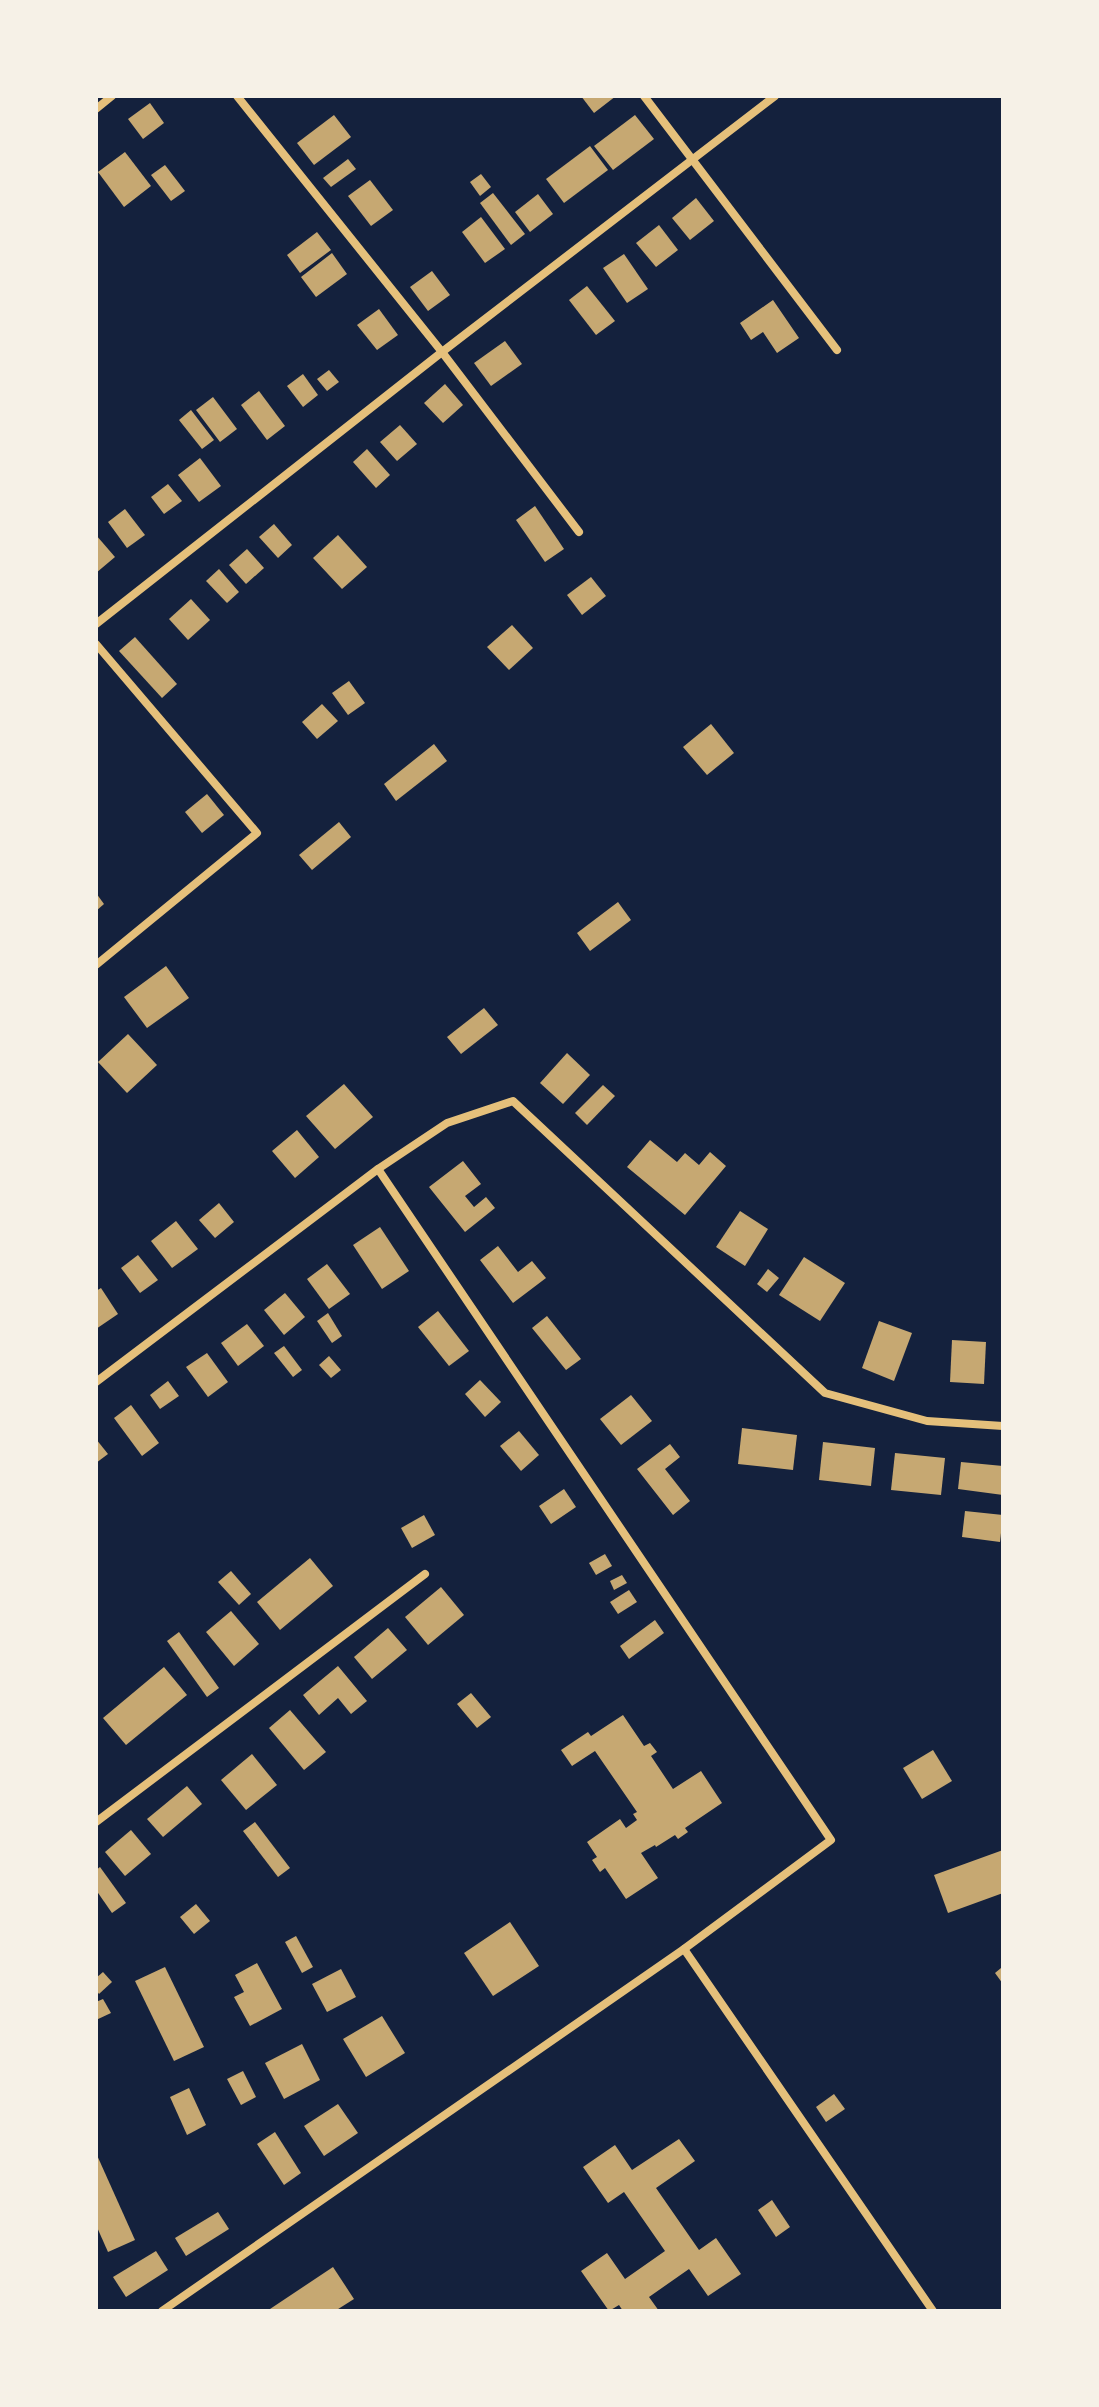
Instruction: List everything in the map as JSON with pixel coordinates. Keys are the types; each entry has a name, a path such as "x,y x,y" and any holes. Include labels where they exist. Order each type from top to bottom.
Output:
{"street":[{"path":"96,109 112,96"},
{"path":"237,96 442,352 579,532"},
{"path":"644,96 837,350"},
{"path":"96,624 775,96"},
{"path":"96,644 257,833 96,965"},
{"path":"96,1382 378,1169 447,1123 513,1101 825,1393 927,1421 1003,1426"},
{"path":"162,2311 684,1949 831,1840 378,1169"},
{"path":"96,1822 425,1574"},
{"path":"684,1949 933,2311"}],"building":[{"path":"581,96 616,96 594,113"},
{"path":"150,103 164,123 143,139 128,119"},
{"path":"334,115 351,137 314,165 297,143"},
{"path":"635,115 654,139 613,170 594,146"},
{"path":"590,146 608,170 564,203 546,179"},
{"path":"125,152 151,186 124,207 98,172"},
{"path":"348,159 356,169 331,187 323,178"},
{"path":"165,165 185,191 171,201 151,175"},
{"path":"481,174 491,187 480,196 470,182"},
{"path":"370,180 393,210 371,226 348,196"},
{"path":"493,193 525,234 511,245 480,203"},
{"path":"538,194 553,214 530,232 515,212"},
{"path":"696,198 714,221 690,240 672,218"},
{"path":"481,217 505,249 485,263 462,232"},
{"path":"659,225 678,250 656,267 636,243"},
{"path":"317,232 331,250 300,273 287,255"},
{"path":"332,253 347,274 316,297 301,277"},
{"path":"624,254 648,289 627,303 603,268"},
{"path":"432,271 450,295 428,311 410,287"},
{"path":"587,286 615,321 596,335 569,300"},
{"path":"773,300 799,338 777,353 763,332 751,340 740,323"},
{"path":"379,309 398,335 377,350 357,325"},
{"path":"505,341 522,364 491,386 474,363"},
{"path":"329,370 339,382 327,391 317,379"},
{"path":"303,374 318,395 303,407 287,386"},
{"path":"445,384 463,405 443,423 424,403"},
{"path":"259,391 285,426 267,440 241,405"},
{"path":"213,397 237,429 220,442 196,410"},
{"path":"191,410 214,440 202,449 179,420"},
{"path":"400,425 417,444 397,461 380,442"},
{"path":"367,449 390,475 376,488 353,462"},
{"path":"200,458 221,486 199,502 178,475"},
{"path":"168,484 182,501 164,514 151,497"},
{"path":"535,506 564,549 545,562 516,520"},
{"path":"125,509 145,535 127,548 108,522"},
{"path":"274,524 292,545 278,558 259,537"},
{"path":"96,535 115,557 96,573"},
{"path":"338,535 367,567 342,589 313,558"},
{"path":"247,549 264,568 246,584 229,565"},
{"path":"219,569 239,592 227,603 206,581"},
{"path":"591,577 606,596 582,615 567,595"},
{"path":"191,599 210,620 188,640 169,619"},
{"path":"512,625 533,648 509,670 487,647"},
{"path":"135,637 177,684 162,698 119,651"},
{"path":"349,681 365,703 348,715 332,693"},
{"path":"322,704 338,721 317,739 302,722"},
{"path":"711,724 734,753 707,775 683,747"},
{"path":"434,744 447,761 396,801 384,784"},
{"path":"207,794 224,815 202,833 185,812"},
{"path":"339,822 351,837 312,870 299,855"},
{"path":"96,893 104,904 96,911"},
{"path":"618,902 631,920 590,951 577,933"},
{"path":"166,966 189,998 147,1028 124,997"},
{"path":"484,1008 498,1025 461,1054 447,1037"},
{"path":"128,1034 157,1065 127,1093 98,1062"},
{"path":"567,1053 590,1075 563,1104 540,1083"},
{"path":"344,1084 373,1117 335,1149 306,1116"},
{"path":"603,1085 615,1096 587,1125 575,1113"},
{"path":"297,1130 319,1157 295,1178 272,1151"},
{"path":"650,1140 677,1162 685,1153 699,1165 710,1152 726,1166 685,1215 627,1167"},
{"path":"463,1161 481,1184 465,1196 474,1207 486,1197 495,1208 465,1232 429,1187"},
{"path":"219,1203 234,1222 215,1238 199,1220"},
{"path":"740,1211 768,1229 745,1266 716,1247"},
{"path":"176,1221 198,1249 172,1268 151,1241"},
{"path":"380,1227 409,1271 382,1289 353,1245"},
{"path":"498,1246 518,1272 532,1261 546,1278 513,1303 480,1260"},
{"path":"138,1255 158,1280 140,1293 121,1268"},
{"path":"804,1257 845,1283 820,1321 779,1295"},
{"path":"327,1264 350,1294 329,1309 307,1279"},
{"path":"768,1269 779,1278 767,1292 757,1284"},
{"path":"101,1288 118,1314 96,1329 96,1291"},
{"path":"285,1293 305,1317 284,1335 264,1310"},
{"path":"438,1311 469,1351 449,1366 418,1327"},
{"path":"328,1313 342,1336 332,1343 317,1321"},
{"path":"547,1316 581,1359 566,1370 532,1328"},
{"path":"879,1321 912,1333 894,1381 862,1368"},
{"path":"247,1324 264,1346 238,1366 221,1343"},
{"path":"952,1340 986,1342 984,1384 950,1382"},
{"path":"284,1346 302,1370 293,1377 274,1353"},
{"path":"207,1353 228,1382 208,1397 186,1367"},
{"path":"329,1356 341,1370 331,1378 319,1365"},
{"path":"480,1380 501,1402 485,1417 465,1394"},
{"path":"168,1381 179,1396 160,1409 150,1395"},
{"path":"631,1395 652,1421 621,1445 600,1419"},
{"path":"131,1405 159,1443 142,1456 114,1418"},
{"path":"742,1428 797,1435 793,1470 738,1464"},
{"path":"519,1431 539,1455 521,1471 500,1446"},
{"path":"96,1439 108,1454 96,1463"},
{"path":"823,1442 875,1448 871,1486 819,1480"},
{"path":"670,1444 680,1457 665,1469 690,1501 673,1515 637,1469"},
{"path":"895,1453 945,1458 941,1495 891,1490"},
{"path":"961,1462 1003,1466 1003,1495 958,1489"},
{"path":"564,1489 576,1507 551,1524 539,1506"},
{"path":"965,1511 1003,1515 1000,1542 962,1537"},
{"path":"424,1515 435,1535 412,1548 401,1528"},
{"path":"605,1554 612,1566 596,1575 589,1563"},
{"path":"310,1558 333,1586 280,1630 257,1602"},
{"path":"231,1571 251,1594 239,1605 218,1582"},
{"path":"622,1575 627,1583 614,1590 610,1581"},
{"path":"441,1587 464,1615 428,1645 405,1617"},
{"path":"629,1590 637,1602 618,1614 610,1602"},
{"path":"231,1611 259,1644 234,1666 206,1632"},
{"path":"655,1620 664,1633 629,1659 620,1646"},
{"path":"388,1628 407,1650 372,1679 354,1657"},
{"path":"179,1632 219,1688 207,1697 167,1641"},
{"path":"338,1666 367,1701 351,1714 338,1698 319,1715 303,1695"},
{"path":"164,1667 187,1695 126,1745 103,1718"},
{"path":"471,1693 491,1717 477,1728 457,1704"},
{"path":"290,1710 326,1752 304,1770 269,1728"},
{"path":"623,1715 644,1746 650,1743 657,1752 651,1756 673,1789 701,1771 722,1803 685,1828 688,1832 678,1839 675,1835 641,1853 658,1878 626,1899 605,1868 600,1872 592,1860 597,1857 587,1842 620,1819 626,1828 637,1820 633,1814 637,1812 595,1751 572,1766 561,1750 588,1732 591,1736"},
{"path":"933,1750 952,1781 922,1799 903,1768"},
{"path":"252,1754 277,1785 246,1810 221,1780"},
{"path":"187,1786 202,1804 163,1837 147,1819"},
{"path":"255,1822 290,1868 278,1877 243,1831"},
{"path":"131,1830 151,1854 125,1876 105,1852"},
{"path":"1003,1850 1003,1893 948,1913 934,1875"},
{"path":"100,1867 126,1903 112,1913 96,1890 96,1870"},
{"path":"196,1904 210,1921 194,1934 180,1917"},
{"path":"510,1922 539,1966 493,1996 464,1953"},
{"path":"296,1936 313,1967 302,1973 285,1942"},
{"path":"257,1963 282,2009 250,2026 234,1997 244,1992 235,1975"},
{"path":"165,1967 204,2047 174,2061 135,1981"},
{"path":"1001,1968 1003,1971 1003,1984 995,1973"},
{"path":"341,1969 356,1997 327,2012 312,1984"},
{"path":"103,1972 112,1982 99,1994 96,1978"},
{"path":"103,1999 111,2013 96,2020 96,2002"},
{"path":"382,2016 405,2053 366,2077 343,2039"},
{"path":"302,2044 320,2080 284,2099 265,2063"},
{"path":"243,2071 256,2097 241,2105 227,2079"},
{"path":"189,2088 206,2125 187,2135 170,2097"},
{"path":"834,2094 845,2109 826,2122 816,2107"},
{"path":"338,2104 358,2133 324,2156 304,2126"},
{"path":"275,2132 301,2173 284,2185 257,2144"},
{"path":"679,2139 695,2161 656,2188 699,2250 716,2238 741,2274 708,2296 689,2269 649,2297 659,2311 623,2311 619,2305 609,2311 581,2271 607,2253 625,2279 665,2251 624,2192 608,2203 583,2167 615,2145 632,2170"},
{"path":"96,2153 135,2240 108,2252 96,2225"},
{"path":"772,2200 790,2227 776,2237 758,2210"},
{"path":"218,2212 229,2229 186,2256 175,2238"},
{"path":"156,2251 168,2270 126,2297 113,2277"},
{"path":"333,2267 354,2299 335,2311 267,2311"}]}
